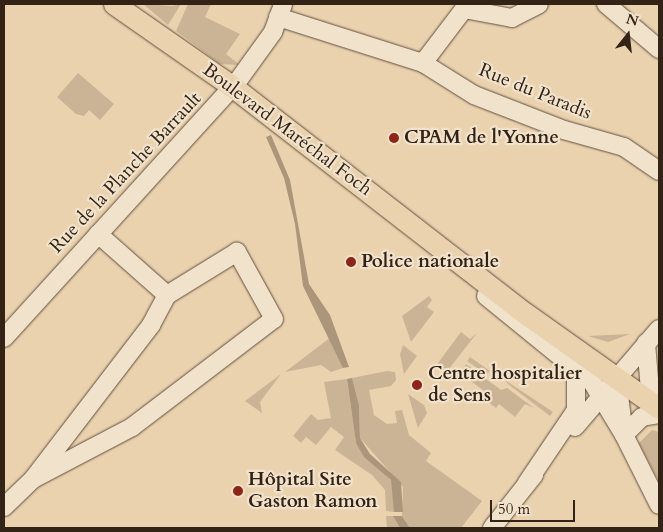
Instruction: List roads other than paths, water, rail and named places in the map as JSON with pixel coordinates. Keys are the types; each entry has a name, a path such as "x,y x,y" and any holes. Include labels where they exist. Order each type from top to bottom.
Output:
{"main road":[{"name":"Boulevard Maréchal Foch","path":"123,6 148,29 232,87 526,314 659,408"},
{"path":"123,6 192,60"}],"street":[{"path":"423,63 464,8 512,18 540,4"},
{"path":"606,4 659,49"},
{"name":"Rue du Paradis","path":"280,10 423,63 474,95 564,130 624,147 659,171"},
{"name":"Rue de la Planche Barrault","path":"4,338 232,87 273,32 280,10"},
{"name":"Boulevard Maréchal Foch","path":"423,233 435,254 571,366 578,387 576,410 526,484"},
{"path":"98,234 167,296"},
{"path":"4,507 33,479 151,325 167,296 237,252 274,319 132,427 33,479"},
{"name":"Boulevard Maréchal Foch","path":"526,314 536,330 587,374 599,397 624,435"},
{"path":"492,528 526,484 599,397 617,379 659,329"},
{"path":"646,343 650,391 659,398"},
{"path":"617,379 624,435 659,505"},
{"path":"624,435 642,417 659,414"}],"place":[{"name":"CPAM de l'Yonne","path":"394,138"},
{"name":"Police nationale","path":"351,262"},
{"name":"Centre hospitalier de Sens","path":"417,385"},
{"name":"Hôpital Site Gaston Ramon","path":"238,491"}]}
